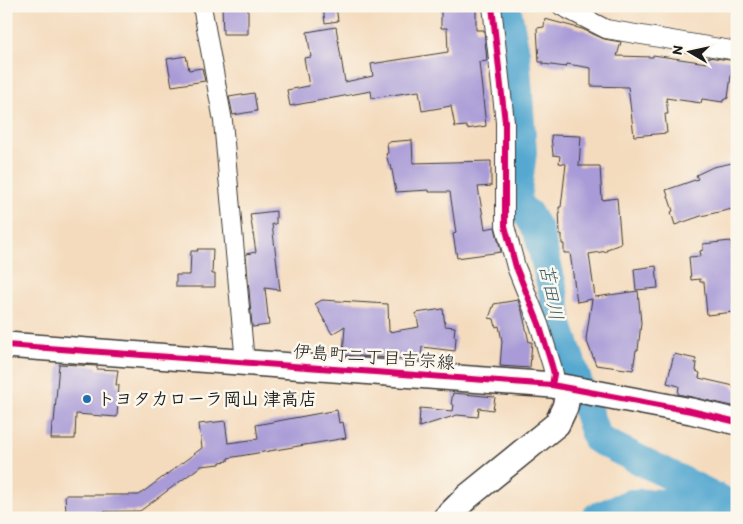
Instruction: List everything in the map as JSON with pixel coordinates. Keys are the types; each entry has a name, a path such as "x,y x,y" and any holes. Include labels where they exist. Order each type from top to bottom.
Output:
{"street":[{"path":"202,6 223,121 246,363"},
{"path":"446,518 467,497 556,424 565,407 539,324 516,267 505,226 505,122 492,6"},
{"path":"561,6 606,30 737,50"},
{"name":"伊島町二丁目吉宗線","path":"6,345 560,387 594,392 737,422"}],"building":[{"path":"222,6 248,6 248,34 223,34"},
{"path":"323,6 336,6 338,21 325,23"},
{"path":"441,6 476,6 476,30 484,30 487,61 479,62 486,126 467,129 467,126 455,127 451,106 422,111 419,91 372,98 371,91 290,106 287,90 309,86 304,58 311,57 307,32 336,27 345,82 373,76 371,64 448,52 447,28 441,28"},
{"path":"545,19 582,29 604,39 621,42 617,56 653,57 653,55 707,63 708,57 737,61 737,70 732,69 728,98 723,100 723,102 702,99 701,103 666,98 668,114 665,114 667,133 634,136 628,87 591,86 591,68 567,64 566,67 539,62 537,28 544,27"},
{"path":"186,56 189,70 202,68 205,81 172,86 167,59"},
{"path":"254,93 257,111 233,115 229,97"},
{"path":"551,135 581,136 579,166 600,166 602,200 617,198 621,244 607,249 607,251 589,254 595,297 638,291 641,323 638,350 636,350 633,370 596,365 586,339 592,299 577,302 570,253 564,253 562,234 560,235 559,207 561,207 566,164 559,163 560,156 553,155"},
{"path":"412,140 413,163 491,161 491,186 478,187 485,229 495,227 501,252 457,258 453,234 456,233 450,192 429,192 429,190 396,192 391,165 389,165 386,154 388,153 387,142"},
{"path":"737,162 737,208 701,216 675,225 671,212 673,211 666,190 698,179 696,175 713,167"},
{"path":"276,211 276,224 272,224 280,290 265,288 269,325 252,327 246,254 256,252 250,214"},
{"path":"731,241 735,290 732,290 734,312 707,315 704,282 700,282 700,279 691,280 689,257 701,256 700,251 703,250 703,244"},
{"path":"197,249 213,249 212,274 215,274 215,287 176,287 176,275 190,275 191,251 198,251"},
{"path":"656,266 658,288 636,290 634,269"},
{"path":"322,300 388,304 389,332 419,327 416,313 443,309 445,326 455,327 455,351 422,347 421,360 343,355 345,326 332,334 315,304"},
{"path":"518,300 529,342 532,342 530,368 500,366 502,341 499,326 496,327 494,319 489,318 494,304"},
{"path":"674,354 696,359 696,371 700,373 699,378 734,386 733,388 737,389 737,407 678,394 679,386 667,383"},
{"name":"トヨタカローラ岡山 津高店","path":"59,364 97,366 97,369 118,370 116,385 119,385 117,417 76,414 75,439 51,439"},
{"path":"453,393 495,397 493,410 479,408 478,417 457,415 419,427 420,408 453,411 454,405 451,404"},
{"path":"337,410 339,423 343,422 346,438 228,458 228,461 220,462 220,464 201,466 140,511 66,512 65,495 139,495 202,448 199,424 225,421 228,443 258,439 256,425"}],"waterway":[{"name":"苫田川","path":"506,6 515,53 522,152 516,198 520,208 528,214 538,231 553,290 558,325 597,439 737,508"},
{"path":"596,518 631,504 721,503"}],"cycle path":[{"path":"492,6 505,122 505,226 516,267 539,324 552,366 554,374 552,385"},
{"path":"6,345 552,385 691,411 737,422"}],"place":[{"name":"トヨタカローラ岡山 津高店","path":"87,399"}]}
